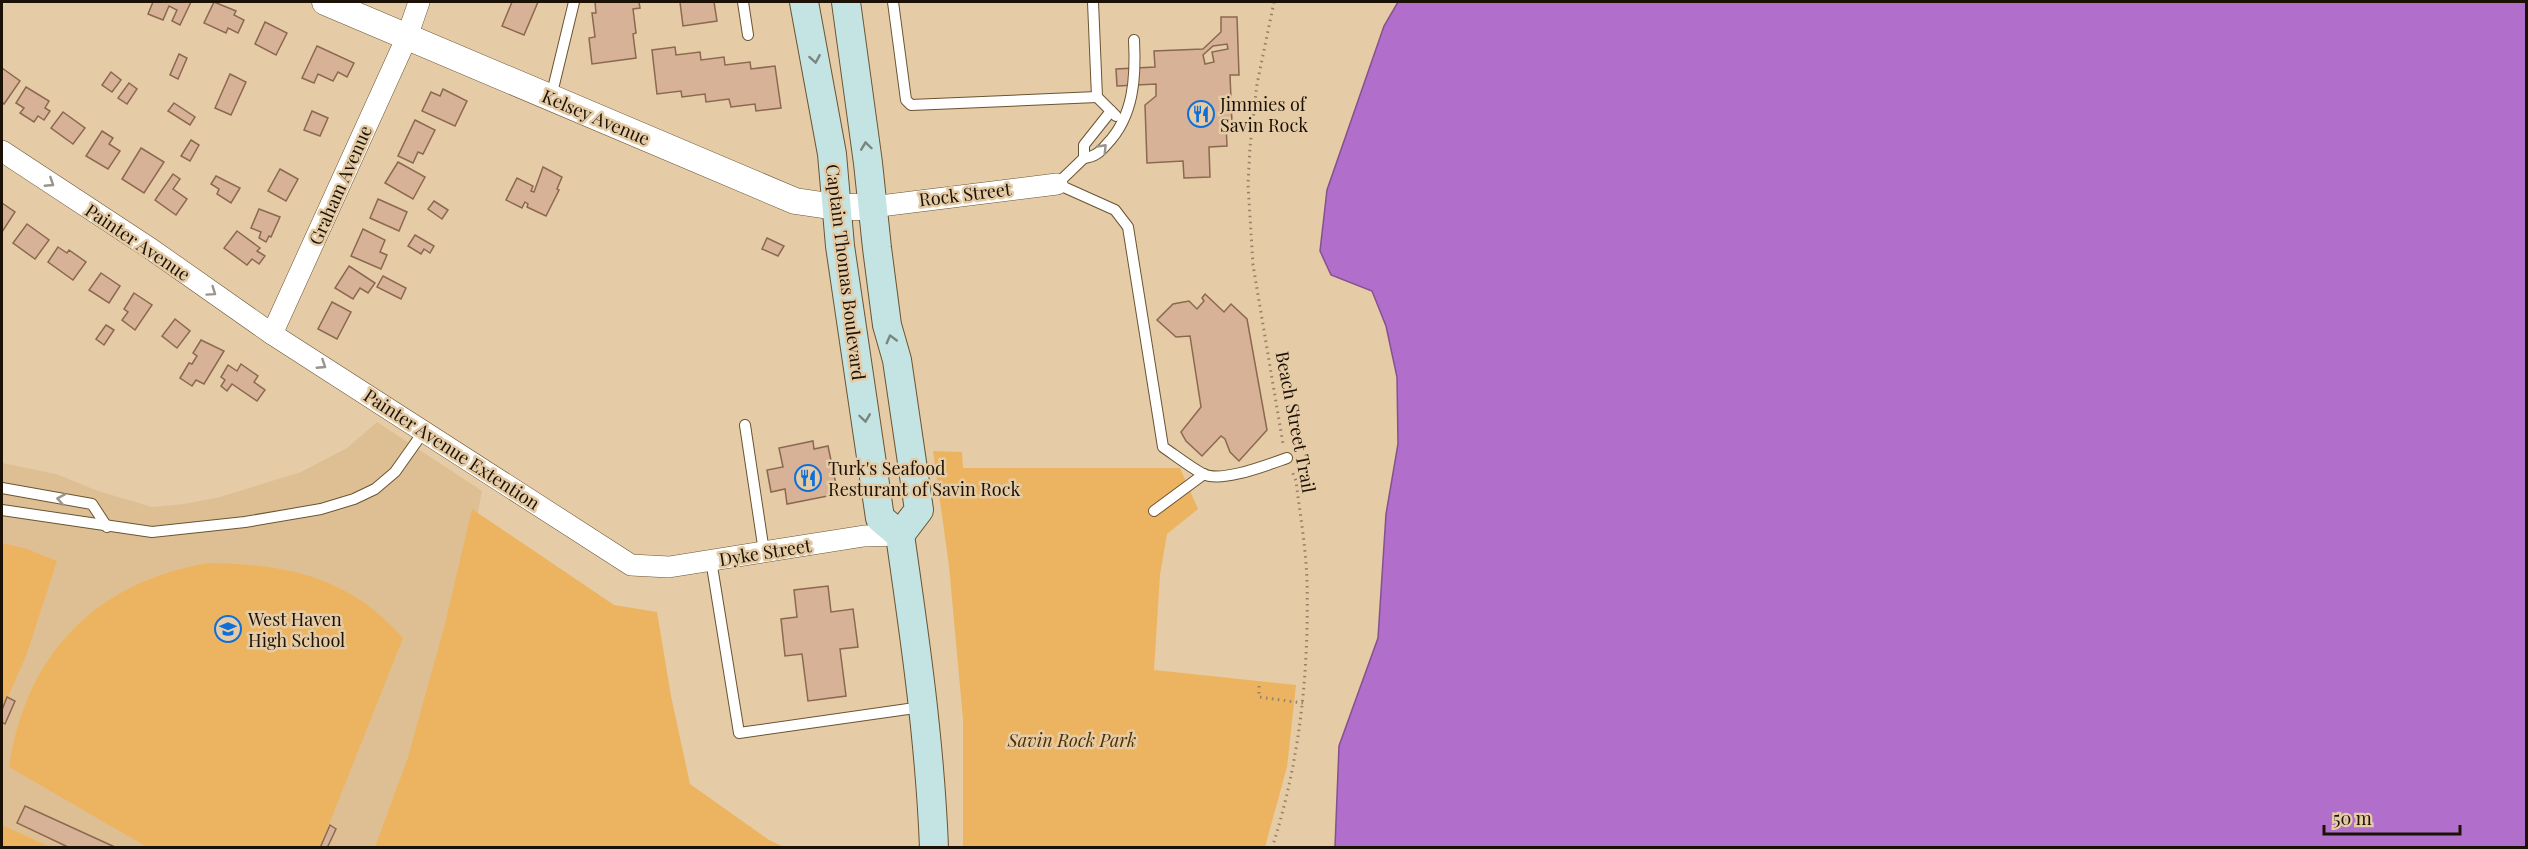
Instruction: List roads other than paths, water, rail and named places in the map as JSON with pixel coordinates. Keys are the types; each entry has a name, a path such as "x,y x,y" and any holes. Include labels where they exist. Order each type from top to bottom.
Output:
{"main road":[{"name":"Captain Thomas Boulevard","path":"804,2 832,154 840,246 880,518 900,535 920,510 897,360 888,325 846,2"},
{"path":"900,535 922,707 934,848"}],"street":[{"name":"Kelsey Avenue","path":"325,2 795,201 836,207 872,207"},
{"name":"Graham Avenue","path":"272,334 407,37 419,2"},
{"name":"Painter Avenue","path":"2,151 151,249 272,334"},
{"name":"Rock Street","path":"872,207 1057,184"},
{"name":"Painter Avenue Extention","path":"272,334 631,565"},
{"name":"Dyke Street","path":"631,565 669,567 864,536 900,535"}],"lane":[{"path":"551,98 574,2"},
{"path":"743,2 748,35"},
{"path":"893,2 906,100 911,105 1097,97"},
{"path":"1094,2 1097,97 1122,122"},
{"path":"1134,40 1133,91 1122,122 1109,142 1095,156 1084,158 1057,184 1115,210 1128,227 1164,447 1204,474 1214,477 1287,458"},
{"path":"1084,158 1084,145 1111,111"},
{"path":"745,425 764,552"},
{"path":"2,510 152,532 245,522 338,505 375,489 395,472 424,431"},
{"path":"1154,511 1204,474"},
{"path":"2,488 92,504 107,527"},
{"path":"711,560 739,733 922,707"}],"place":[{"name":"Jimmies of Savin Rock","path":"1201,114"},
{"name":"Turk's Seafood Resturant of Savin Rock","path":"808,478"},
{"name":"West Haven High School","path":"228,629"}],"park label":[{"name":"Savin Rock Park","path":"1072,740"}]}
